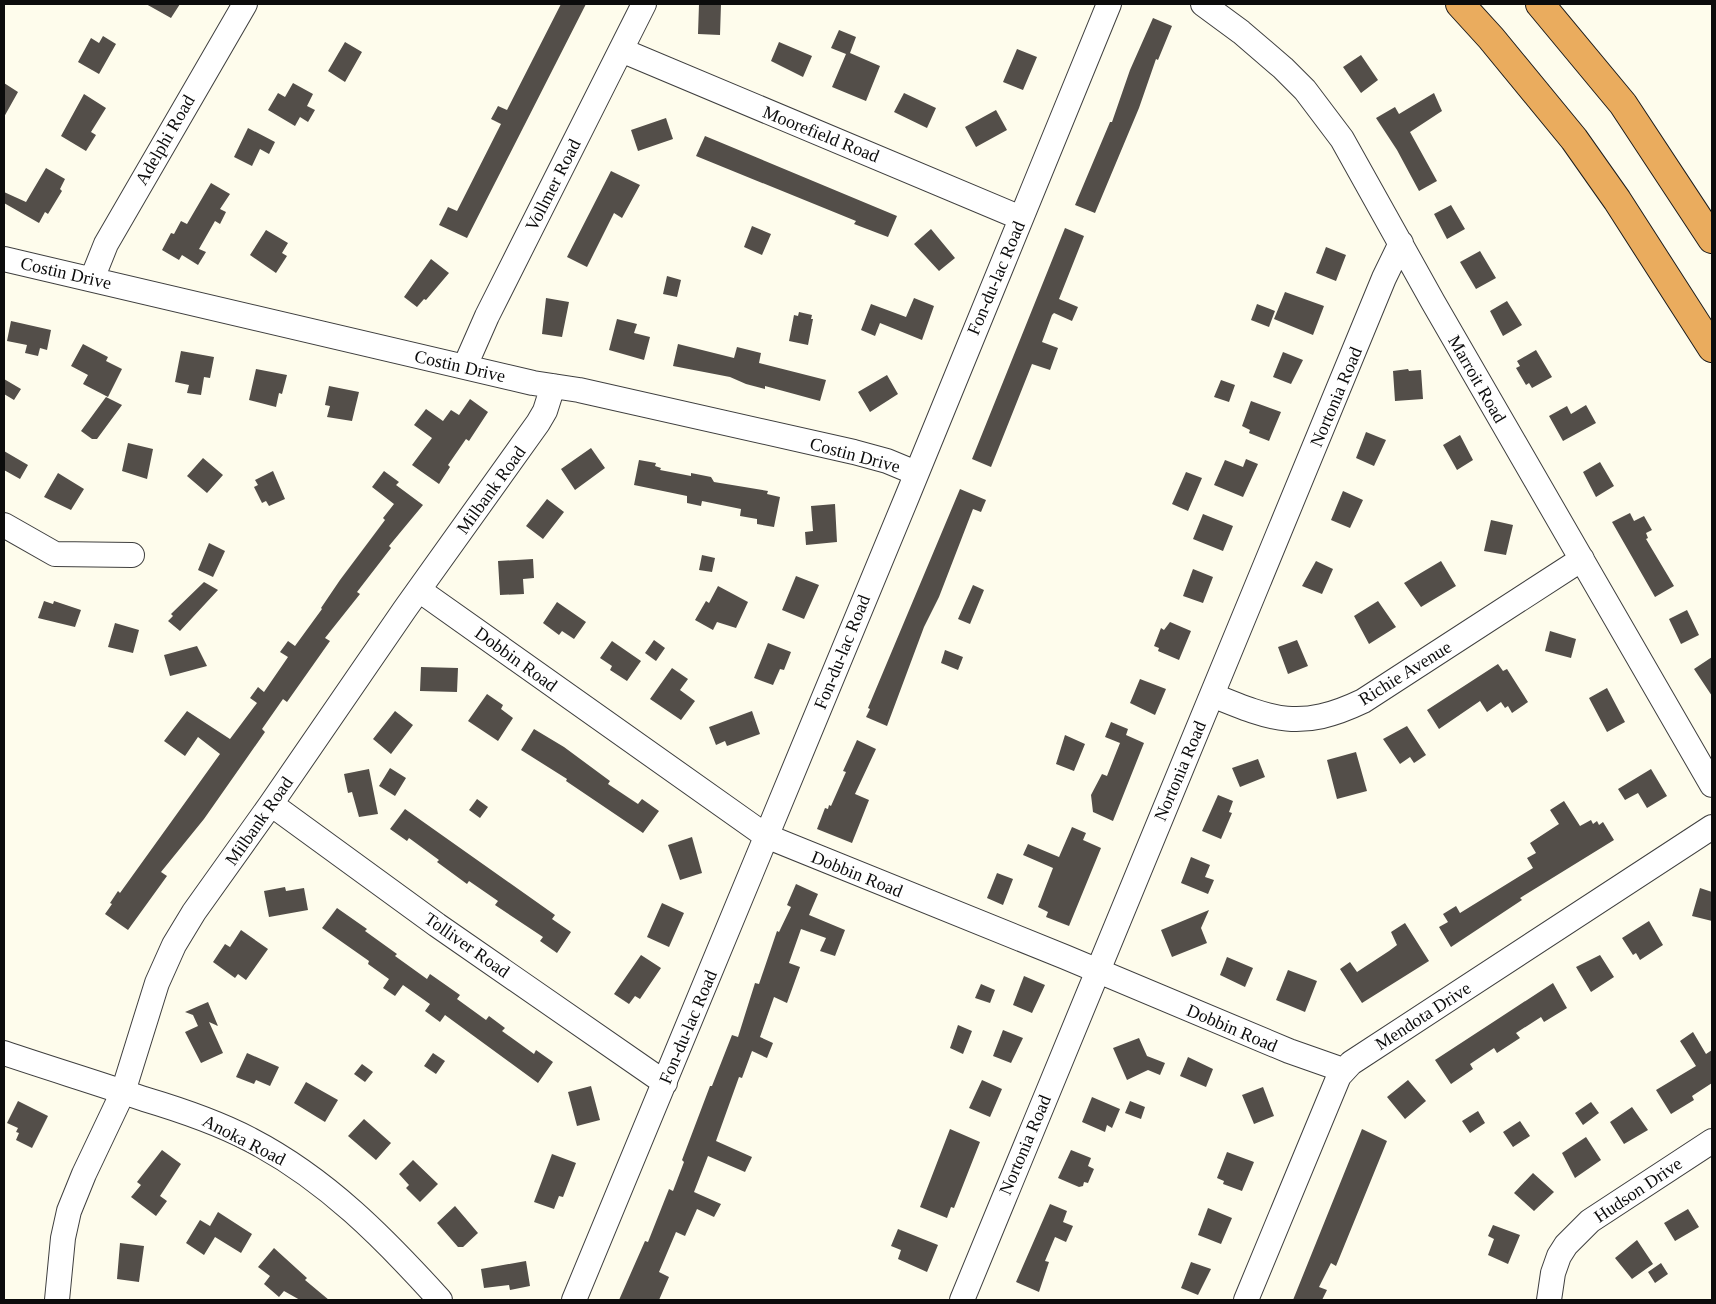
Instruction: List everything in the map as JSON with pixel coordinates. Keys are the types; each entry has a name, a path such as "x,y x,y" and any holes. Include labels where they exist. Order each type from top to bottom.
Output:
{"highway":[{"path":"1460,4 1491,38 1574,139 1617,200 1712,348"},
{"path":"1540,4 1623,104 1712,239"}],"street":[{"name":"Adelphi Road","path":"92,279 106,244 246,4"},
{"name":"Vollmer Road","path":"465,366 487,316 644,4"},
{"name":"Fon-du-lac Road","path":"574,1300 1109,4"},
{"name":"Marroit Road","path":"1203,4 1241,32 1305,90 1342,139 1712,785"},
{"name":"Moorefield Road","path":"621,50 1021,218"},
{"name":"Nortonia Road","path":"962,1300 1384,278 1401,243"},
{"name":"Costin Drive","path":"4,259 553,386 854,452 887,461 916,473"},
{"name":"Milbank Road","path":"57,1300 63,1238 69,1211 84,1174 123,1092 157,983 174,945 194,912 538,423 545,411 553,386"},
{"path":"4,525 54,554 132,555"},
{"name":"Richie Avenue","path":"1212,695 1253,712 1279,720 1305,720 1342,711 1363,701 1582,560"},
{"name":"Dobbin Road","path":"419,590 766,836 1289,1051 1343,1070"},
{"name":"Tolliver Road","path":"271,804 453,936 665,1083"},
{"name":"Mendota Drive","path":"1246,1300 1299,1168 1343,1070 1712,827"},
{"name":"Anoka Road","path":"4,1053 200,1117 250,1139 289,1162 339,1199 376,1232 440,1300"},
{"name":"Hudson Drive","path":"1549,1300 1553,1273 1559,1256 1566,1245 1590,1221 1712,1141"}],"building":[{"path":"146,4 180,4 171,18"},
{"path":"561,4 586,4 467,238 439,225 448,207 457,211 501,124 491,119 498,106 507,110"},
{"path":"699,4 721,4 720,35 698,34"},
{"path":"1153,18 1172,26 1158,60 1156,59 1139,108 1095,213 1075,205 1110,122 1112,122 1130,70"},
{"path":"839,30 856,37 850,53 880,66 866,101 832,87 846,54 831,48"},
{"path":"103,36 116,44 99,74 78,62 91,38 99,43"},
{"path":"345,42 362,52 345,82 328,71"},
{"path":"779,42 812,56 803,77 771,61"},
{"path":"1017,49 1037,57 1023,90 1003,82"},
{"path":"1361,55 1378,80 1361,93 1343,67"},
{"path":"4,83 18,92 4,117"},
{"path":"293,83 313,94 307,106 315,110 308,122 300,117 295,126 268,110 278,93 285,97"},
{"path":"904,93 936,108 927,128 894,112"},
{"path":"1434,93 1442,111 1410,132 1437,181 1419,191 1397,150 1376,118 1395,107 1399,114"},
{"path":"84,94 106,108 91,132 96,135 86,151 61,136"},
{"path":"996,110 1007,130 976,147 965,127"},
{"path":"666,118 673,139 638,151 631,130"},
{"path":"248,128 275,142 269,154 260,149 252,166 234,157"},
{"path":"705,136 897,216 888,237 854,224 856,221 696,156"},
{"path":"46,168 65,179 60,189 62,191 48,214 45,212 39,223 4,203 4,192 26,202"},
{"path":"611,171 640,185 622,218 614,213 587,267 567,257"},
{"path":"211,183 230,194 220,209 226,212 220,224 215,221 199,249 206,252 198,265 182,255 179,260 162,250 171,233 174,234 181,221 187,224"},
{"path":"1451,205 1465,229 1447,239 1434,214"},
{"path":"752,226 771,234 762,255 744,247"},
{"path":"1065,228 1084,236 1059,299 1078,307 1072,321 1054,313 1052,315 1042,342 1058,348 1050,370 1032,364 991,467 972,459"},
{"path":"931,229 955,258 939,271 914,244"},
{"path":"266,230 288,243 282,253 287,256 276,273 250,255"},
{"path":"1326,247 1346,255 1336,281 1316,273"},
{"path":"1480,251 1496,278 1476,289 1460,262"},
{"path":"431,259 449,273 426,300 424,299 417,307 404,297"},
{"path":"667,276 681,280 677,297 663,294"},
{"path":"1285,292 1324,306 1313,335 1274,319"},
{"path":"546,298 569,302 562,337 542,334"},
{"path":"914,298 934,306 922,340 880,323 875,336 861,330 871,304 906,317"},
{"path":"1507,301 1522,325 1503,336 1490,311"},
{"path":"1257,304 1275,311 1269,327 1251,320"},
{"path":"799,312 812,315 811,319 813,319 808,345 789,341 794,315 798,316"},
{"path":"617,319 637,324 634,333 650,337 644,360 609,350"},
{"path":"11,321 51,330 47,350 40,348 38,356 25,353 27,345 7,341"},
{"path":"83,344 108,357 106,361 122,369 108,397 83,384 88,375 71,366"},
{"path":"678,344 734,358 737,347 761,353 759,363 826,380 820,401 765,386 765,389 746,384 730,377 673,366"},
{"path":"1536,350 1552,377 1532,388 1529,383 1526,385 1516,368 1520,366 1517,361"},
{"path":"181,351 214,357 210,378 204,377 201,395 187,393 189,385 175,382"},
{"path":"1283,352 1303,360 1291,384 1273,377"},
{"path":"256,369 287,375 282,394 279,393 276,407 249,400"},
{"path":"1408,369 1409,371 1421,370 1423,399 1395,401 1393,371"},
{"path":"887,375 898,394 870,412 858,392"},
{"path":"4,379 21,389 14,400 4,394"},
{"path":"1221,380 1235,385 1229,402 1214,397"},
{"path":"329,386 359,392 352,421 327,417 330,406 325,405"},
{"path":"106,397 122,405 97,439 92,439 81,431"},
{"path":"470,399 488,412 469,441 466,439 448,465 450,467 439,484 412,465 432,438 414,425 426,409 443,421 451,410 459,415"},
{"path":"1251,401 1281,412 1269,441 1249,433 1250,430 1242,426"},
{"path":"1586,405 1596,423 1563,441 1549,416 1567,406 1571,414"},
{"path":"1366,432 1386,440 1374,466 1356,458"},
{"path":"1460,435 1473,460 1457,470 1443,445"},
{"path":"128,443 153,449 147,479 122,471"},
{"path":"591,448 605,468 575,490 561,469"},
{"path":"4,451 28,465 20,479 4,470"},
{"path":"203,458 223,475 207,493 187,476"},
{"path":"1246,459 1258,464 1243,497 1214,485 1225,460 1243,467"},
{"path":"639,460 656,463 655,466 661,468 660,470 691,476 691,473 711,477 714,482 768,491 767,494 780,497 774,527 757,524 757,519 740,516 741,509 702,501 701,506 687,503 687,496 634,485"},
{"path":"1600,462 1614,486 1596,497 1583,472"},
{"path":"273,471 285,499 269,506 266,501 262,503 254,487 258,485 255,480"},
{"path":"384,471 399,482 396,485 423,505 389,546 391,548 357,592 360,594 325,638 330,641 287,702 283,699 262,729 265,732 204,819 161,872 167,876 128,930 105,914 112,904 110,903 118,891 120,893 220,754 198,737 185,756 164,741 187,711 230,739 257,703 250,698 258,687 264,692 288,657 280,652 288,641 295,646 340,580 385,520 383,518 394,504 372,487"},
{"path":"1186,472 1202,478 1188,511 1172,504"},
{"path":"58,473 84,489 71,510 44,497"},
{"path":"960,489 986,500 981,512 973,509 939,597 924,627 887,726 866,717 870,709 868,708"},
{"path":"1343,491 1363,500 1350,528 1331,520"},
{"path":"547,499 564,512 543,539 526,526"},
{"path":"835,504 837,542 806,545 805,532 813,531 811,506"},
{"path":"1630,513 1634,521 1644,516 1652,530 1646,533 1648,538 1646,539 1674,586 1655,597 1612,522"},
{"path":"1203,514 1233,526 1223,551 1193,539"},
{"path":"1491,520 1513,525 1506,555 1484,551"},
{"path":"209,543 225,551 213,577 198,570"},
{"path":"702,555 715,558 712,572 699,570"},
{"path":"533,559 534,578 523,579 524,594 500,595 498,561"},
{"path":"1316,561 1333,569 1322,594 1302,586"},
{"path":"1441,561 1456,586 1421,607 1404,583"},
{"path":"1193,569 1213,577 1203,603 1183,596"},
{"path":"796,576 819,585 804,619 782,610"},
{"path":"204,582 218,590 180,631 168,621 173,616 171,614"},
{"path":"973,585 984,590 970,624 958,619"},
{"path":"718,586 748,602 736,628 717,622 713,630 695,620 706,601 709,603"},
{"path":"44,601 53,604 54,601 81,610 75,627 38,618"},
{"path":"1378,601 1396,627 1369,644 1354,616"},
{"path":"557,602 586,622 574,639 562,631 559,635 543,623"},
{"path":"1687,610 1699,635 1681,644 1669,619"},
{"path":"1170,622 1191,631 1179,660 1158,651 1159,648 1154,646 1161,628 1164,630"},
{"path":"115,623 139,630 133,653 108,647"},
{"path":"1550,631 1576,639 1571,658 1545,651"},
{"path":"654,640 665,648 656,661 645,653"},
{"path":"1297,640 1308,666 1288,674 1278,647"},
{"path":"612,641 641,661 627,681 610,670 612,666 600,658"},
{"path":"768,643 791,652 784,670 780,669 773,685 754,678"},
{"path":"197,646 207,666 170,676 164,655"},
{"path":"945,650 963,657 958,670 941,663"},
{"path":"1712,657 1712,696 1694,669"},
{"path":"1498,664 1503,671 1507,669 1528,702 1512,713 1508,706 1505,708 1501,702 1487,712 1480,701 1439,729 1427,710"},
{"path":"421,667 458,668 457,692 420,691"},
{"path":"672,668 688,679 680,690 695,701 681,720 650,699"},
{"path":"1140,679 1166,689 1155,715 1130,703"},
{"path":"1607,688 1625,722 1607,732 1589,698"},
{"path":"487,694 503,705 501,709 513,718 498,741 468,721"},
{"path":"395,711 413,725 391,754 373,739"},
{"path":"752,711 760,734 727,746 725,741 716,745 709,727"},
{"path":"1111,722 1128,729 1126,735 1144,743 1113,821 1093,812 1091,795 1102,774 1107,776 1120,743 1105,737"},
{"path":"1407,726 1426,755 1414,763 1410,757 1400,764 1383,739"},
{"path":"534,729 564,747 610,781 608,784 638,804 642,799 659,811 643,833 566,781 567,779 521,750"},
{"path":"1065,735 1085,744 1074,771 1056,764"},
{"path":"857,740 876,749 855,794 869,800 852,843 817,829 825,808 828,809 829,805 831,806 846,772 843,771"},
{"path":"1356,752 1367,791 1337,799 1327,760"},
{"path":"1258,759 1265,777 1240,787 1232,768"},
{"path":"390,768 406,778 395,796 379,786"},
{"path":"369,769 378,814 359,817 352,792 348,793 344,774"},
{"path":"1651,769 1667,796 1647,808 1638,793 1625,800 1618,789"},
{"path":"1218,795 1233,801 1229,812 1232,813 1221,839 1202,831"},
{"path":"477,799 488,807 480,818 469,810"},
{"path":"1564,801 1580,826 1591,820 1593,824 1597,821 1599,825 1603,822 1614,840 1520,898 1522,900 1451,947 1439,927 1448,922 1443,914 1456,906 1460,913 1533,868 1527,858 1536,853 1530,843 1559,824 1550,810"},
{"path":"405,809 555,915 552,919 571,932 557,953 540,941 543,937 495,905 498,901 469,881 467,884 409,838 407,841 390,829"},
{"path":"1072,827 1086,833 1083,840 1101,848 1069,926 1046,917 1048,912 1038,907 1053,868 1023,855 1028,844 1059,857"},
{"path":"692,837 702,873 680,880 668,845"},
{"path":"1191,857 1210,865 1205,877 1214,880 1208,894 1181,883"},
{"path":"997,873 1013,879 1003,905 987,898"},
{"path":"796,884 818,894 809,915 845,930 835,956 820,951 826,938 801,929 789,963 800,967 787,1003 774,997 760,1037 773,1043 767,1058 752,1051 742,1078 739,1077 716,1141 752,1157 745,1172 708,1156 694,1192 721,1204 714,1217 697,1209 685,1236 676,1232 659,1272 669,1277 659,1300 619,1300 645,1241 648,1242 669,1189 673,1191 684,1162 682,1160 710,1086 712,1086 732,1035 738,1037 755,983 759,984 777,931 779,932 791,907 787,905"},
{"path":"285,887 286,891 304,888 308,910 269,917 264,891"},
{"path":"1700,888 1712,892 1712,921 1692,916"},
{"path":"662,903 684,913 669,947 647,937"},
{"path":"337,908 367,929 365,931 427,979 430,974 460,995 457,999 486,1020 489,1016 505,1028 502,1031 534,1054 536,1050 553,1062 538,1083 445,1015 440,1022 425,1011 430,1004 403,985 395,996 383,988 389,979 368,964 369,961 322,928"},
{"path":"1209,910 1201,928 1207,943 1172,957 1161,930"},
{"path":"1649,921 1663,945 1640,960 1636,953 1633,955 1622,938"},
{"path":"1405,923 1429,961 1362,1003 1340,969 1350,962 1357,972 1389,951 1397,945 1391,932"},
{"path":"241,930 268,949 246,980 238,974 235,978 213,962 225,944 230,947"},
{"path":"641,955 661,968 640,999 635,996 629,1004 614,994"},
{"path":"1600,955 1614,977 1591,992 1576,967"},
{"path":"1227,957 1253,968 1245,987 1220,975"},
{"path":"1288,970 1317,981 1305,1012 1276,1000"},
{"path":"1024,976 1045,985 1032,1013 1013,1005"},
{"path":"1553,983 1567,1008 1544,1022 1541,1017 1516,1033 1520,1038 1497,1053 1494,1048 1470,1064 1473,1069 1451,1084 1435,1060"},
{"path":"981,984 995,990 990,1003 975,998"},
{"path":"208,1002 218,1026 209,1022 223,1053 201,1063 185,1032 198,1026 193,1015 185,1012"},
{"path":"958,1025 972,1031 963,1054 950,1048"},
{"path":"1003,1030 1023,1038 1011,1063 993,1056"},
{"path":"1693,1032 1706,1054 1712,1050 1712,1083 1692,1096 1694,1100 1671,1114 1656,1090 1696,1066 1680,1041"},
{"path":"1139,1038 1147,1056 1165,1063 1160,1075 1148,1070 1127,1080 1113,1048"},
{"path":"247,1053 279,1067 270,1086 256,1080 254,1084 236,1077"},
{"path":"433,1053 445,1061 436,1074 424,1066"},
{"path":"1188,1057 1213,1069 1206,1087 1180,1076"},
{"path":"362,1064 373,1072 365,1082 354,1074"},
{"path":"982,1080 1002,1089 990,1117 969,1108"},
{"path":"1408,1080 1426,1101 1405,1119 1387,1097"},
{"path":"306,1082 338,1100 325,1122 294,1103"},
{"path":"591,1086 600,1120 577,1126 568,1092"},
{"path":"1263,1087 1274,1116 1254,1124 1242,1095"},
{"path":"1092,1097 1120,1109 1112,1128 1107,1125 1105,1132 1082,1122"},
{"path":"18,1101 48,1116 32,1148 16,1140 19,1133 16,1132 18,1128 7,1123"},
{"path":"1130,1101 1145,1107 1141,1119 1125,1113"},
{"path":"1591,1102 1599,1113 1583,1125 1575,1113"},
{"path":"1632,1107 1648,1130 1624,1144 1610,1122"},
{"path":"1478,1111 1485,1123 1470,1133 1462,1121"},
{"path":"364,1119 391,1143 376,1160 348,1136"},
{"path":"1520,1121 1530,1136 1513,1147 1503,1132"},
{"path":"950,1129 980,1142 954,1208 951,1207 947,1218 920,1207"},
{"path":"1362,1129 1387,1141 1336,1266 1331,1263 1319,1287 1327,1290 1322,1300 1293,1300"},
{"path":"1586,1137 1601,1160 1575,1178 1562,1153"},
{"path":"162,1150 181,1164 160,1196 167,1201 156,1216 131,1197 141,1185 137,1182"},
{"path":"1071,1150 1091,1158 1088,1166 1094,1169 1088,1183 1084,1182 1083,1186 1079,1187 1058,1178"},
{"path":"1227,1152 1254,1162 1242,1191 1223,1184 1224,1181 1217,1178"},
{"path":"552,1154 576,1163 563,1197 559,1196 554,1209 534,1202"},
{"path":"413,1160 438,1184 420,1202 406,1188 409,1185 399,1174"},
{"path":"1533,1173 1554,1192 1534,1211 1514,1193"},
{"path":"1050,1204 1067,1211 1063,1222 1073,1226 1066,1242 1055,1237 1045,1261 1049,1262 1039,1292 1016,1282"},
{"path":"455,1206 478,1233 463,1247 458,1247 437,1223"},
{"path":"1208,1208 1232,1218 1221,1244 1198,1235"},
{"path":"1688,1209 1699,1227 1675,1241 1664,1223"},
{"path":"218,1212 252,1234 241,1253 215,1237 204,1255 186,1243 200,1220 210,1226"},
{"path":"1493,1225 1520,1235 1508,1264 1488,1255 1494,1239 1488,1236"},
{"path":"898,1229 938,1245 927,1272 898,1259 901,1250 891,1246"},
{"path":"1637,1240 1653,1264 1632,1279 1615,1258"},
{"path":"120,1243 144,1246 139,1282 117,1279"},
{"path":"274,1248 307,1278 305,1280 329,1300 300,1300 284,1291 279,1297 264,1284 270,1276 258,1267"},
{"path":"526,1261 530,1286 510,1290 509,1285 484,1288 481,1269"},
{"path":"1191,1262 1211,1269 1198,1295 1181,1288"},
{"path":"1661,1263 1668,1274 1655,1283 1648,1272"}]}
